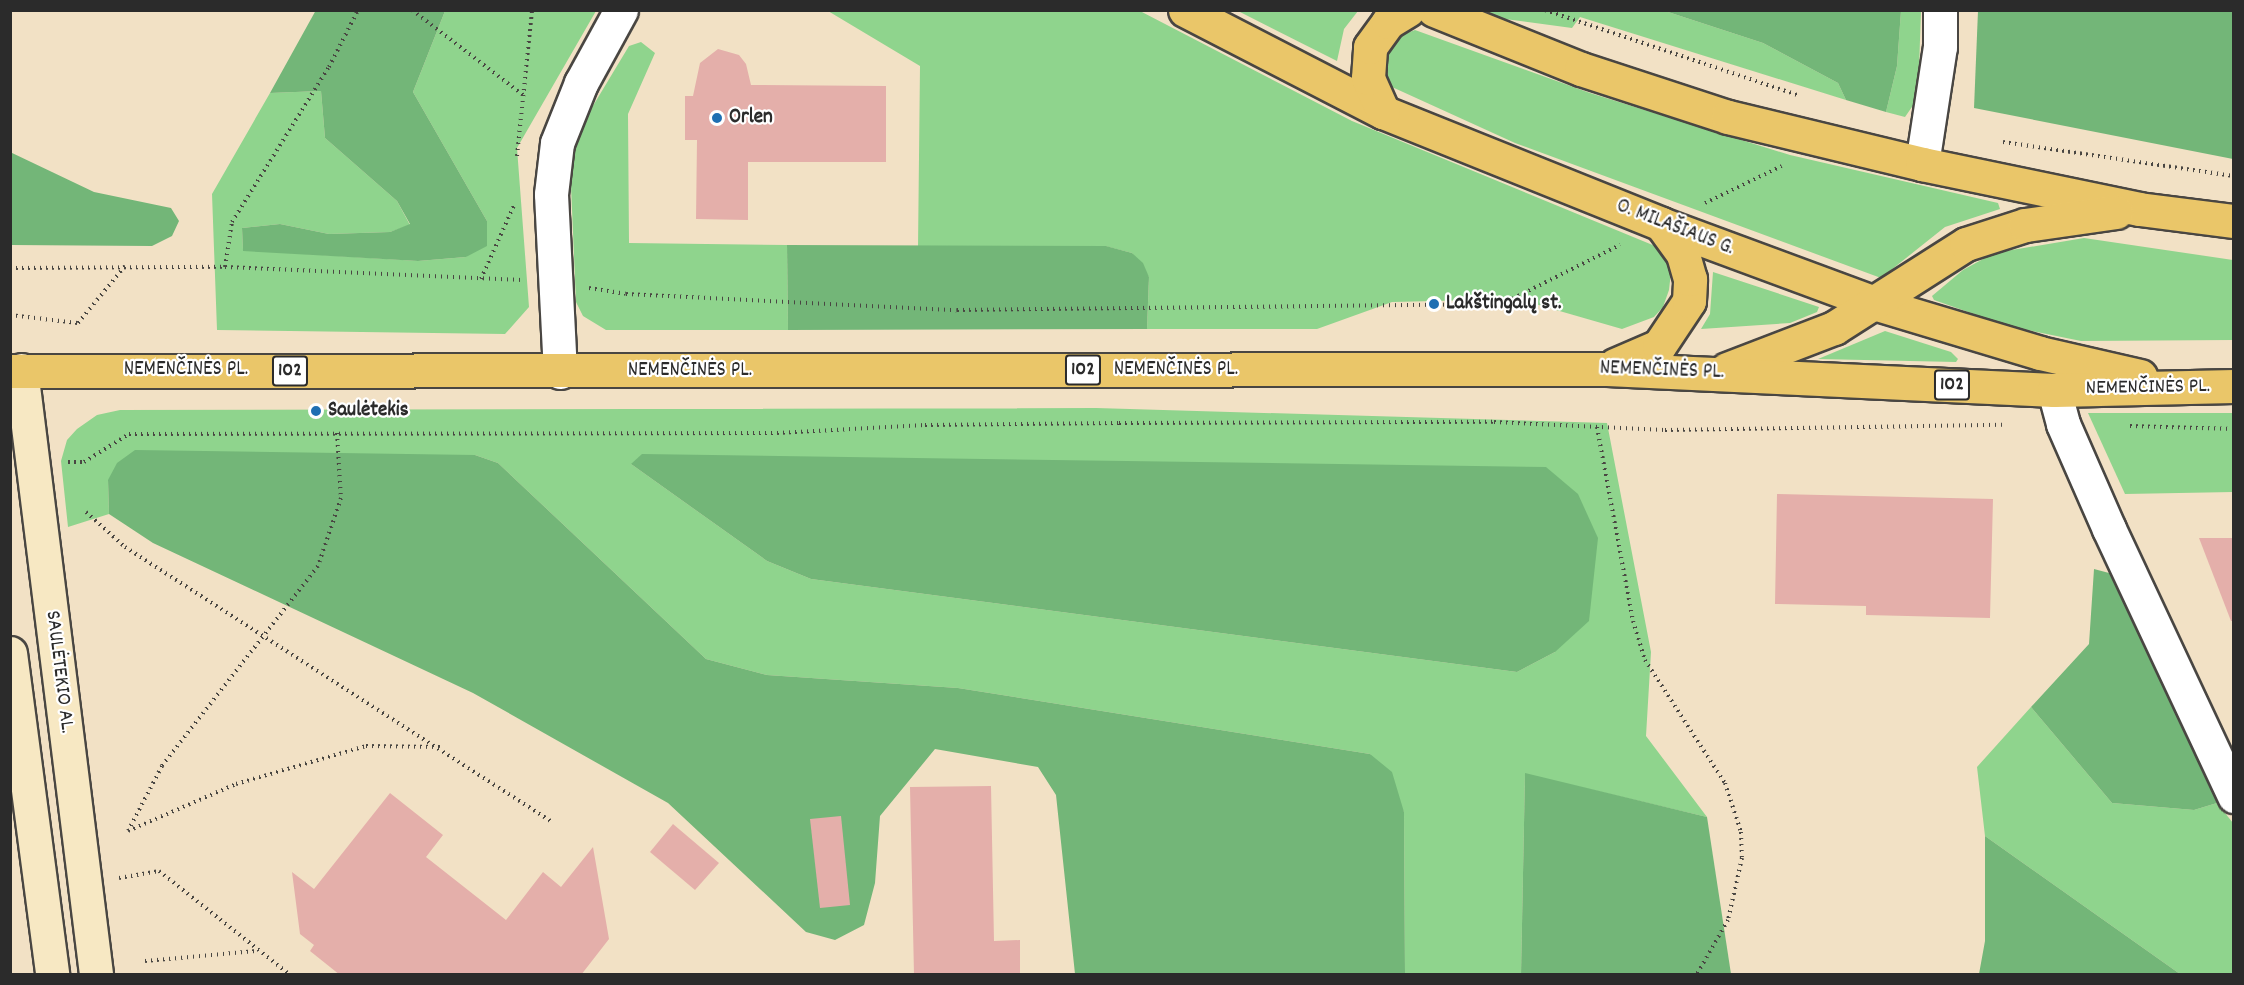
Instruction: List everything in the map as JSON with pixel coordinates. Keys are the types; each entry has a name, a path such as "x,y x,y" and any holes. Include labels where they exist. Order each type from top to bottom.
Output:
{"main road":[{"name":"O. MILAŠIAUS G.","path":"1185,10 1383,112 1661,224 1877,304 2040,353 2186,387"},
{"path":"1383,112 1368,78 1370,47 1388,22 1408,10"},
{"path":"1434,10 1581,69 1728,117 1922,164 2139,209"},
{"name":"102","path":"1717,373 1834,328 1877,304 1966,244 2025,225 2139,209 2234,221"},
{"path":"1607,369 1659,346 1689,301 1690,279 1683,254 1661,224"},
{"name":"NEMENČINĖS PL.","path":"16,370 560,372 1607,369 2054,390 2234,386"},
{"name":"SAULĖTEKIO AL.","path":"16,370 33,463 96,975"},
{"path":"10,653 52,975"}],"street":[{"path":"560,372 551,194 557,143 581,83 621,10"},
{"path":"1922,164 1941,47 1940,10"},
{"path":"2054,390 2063,424 2086,477 2234,796"}],"path":[{"path":"225,267 232,222 329,67 358,10"},
{"path":"412,10 523,95"},
{"path":"517,160 532,10"},
{"path":"1545,10 1806,98"},
{"path":"10,268 225,267 555,282 626,294 957,310 1502,304 1831,142"},
{"path":"1999,142 2234,176"},
{"path":"481,279 515,203 515,192"},
{"path":"10,315 78,323 125,266"},
{"path":"33,463 84,462 129,434 777,433 924,425 1143,423 1494,422 1597,427 2004,425"},
{"path":"2120,426 2234,429"},
{"path":"1597,427 1633,621 1645,660 1725,783 1741,832 1742,858 1728,920 1697,975"},
{"path":"338,433 341,498 318,566 162,766 128,831 236,784 366,746 441,747"},
{"path":"86,512 125,547 441,747 552,822"},
{"path":"134,876 159,871 288,975"},
{"path":"145,961 259,951"}],"green space":[{"path":"316,10 445,11 413,92 487,221 487,246 466,257 418,261 243,251 242,228 280,224 329,234 390,232 410,224 397,201 325,138 321,91 270,93"},
{"path":"445,11 596,11 517,148 529,307 505,334 217,330 212,194 270,93 321,91 325,138 397,201 410,225 390,232 329,234 280,224 242,228 243,250 418,261 466,257 487,221 413,92"},
{"path":"828,11 1140,11 1352,121 1655,246 1666,257 1671,272 1669,290 1663,307 1654,317 1622,329 1518,299 1392,302 1317,329 1147,329 1149,277 1132,253 1105,246 918,247 920,66"},
{"path":"1238,11 1358,11 1344,29 1337,61"},
{"path":"1480,11 1665,11 1763,43 1838,83 1846,100 1580,17 1572,28 1505,19"},
{"path":"1665,11 1901,11 1897,66 1886,112 1846,100 1838,83 1763,43"},
{"path":"1901,11 1921,11 1919,69 1914,104 1905,117 1886,112 1897,66"},
{"path":"1978,11 2233,11 2233,159 1974,108"},
{"path":"1415,30 1590,93 1790,155 1998,203 2000,209 1945,227 1881,278 1515,143 1392,87 1380,62 1389,40"},
{"path":"641,42 655,53 628,114 629,243 787,245 788,330 606,330 583,316 576,302 570,163 576,134 629,46"},
{"path":"10,152 94,192 171,208 179,221 172,236 152,246 11,245"},
{"path":"2084,238 2233,260 2233,340 2081,341 2008,326 1934,300 1932,296 1963,270 1994,253"},
{"path":"787,245 1106,246 1132,253 1143,263 1149,277 1147,329 788,330"},
{"path":"1713,272 1819,307 1817,312 1790,323 1701,329 1710,314"},
{"path":"1885,331 1951,352 1958,359 1956,362 1818,359"},
{"path":"1096,408 1607,423 1651,652 1646,736 1707,817 1525,774 1521,974 1405,974 1404,812 1370,754 958,688 767,675 706,659 498,463 475,455 108,480 109,514 68,527 61,461 67,440 77,429 97,415 120,410","holes":["631,464 1555,652 1517,672 811,579 767,561"]},
{"path":"2088,413 2233,413 2233,492 2125,494"},
{"path":"135,450 475,455 498,463 706,659 767,675 958,688 1370,754 1392,772 1404,812 1405,974 1075,974 1056,795 1038,767 935,749 880,816 875,883 864,925 835,940 806,932 668,803 473,693 153,543 109,514 108,480 117,463"},
{"path":"642,454 1546,467 1578,494 1598,538 1589,621 1555,652 1517,672 811,579 767,561 631,464"},
{"path":"2094,569 2124,577 2217,803 2194,810 2112,803 2031,707 2089,644"},
{"path":"2031,707 2112,803 2194,810 2217,803 2233,823 2233,974 2180,974 1985,836 1977,767"},
{"path":"1525,773 1707,817 1731,974 1521,974"},
{"path":"1985,836 2180,974 1979,974 1985,941"}],"building":[{"path":"718,49 739,55 746,64 751,85 886,86 886,162 748,162 748,220 696,219 697,140 685,140 685,96 693,96 700,63"},
{"path":"1777,494 1993,499 1990,618 1866,615 1866,606 1775,604"},
{"path":"2199,538 2234,538 2234,621 2231,621"},
{"path":"991,786 994,941 1020,940 1020,975 914,975 910,787"},
{"path":"390,793 443,835 426,857 506,920 543,872 561,887 593,847 609,939 581,975 340,975 310,951 314,945 300,934 292,872 314,889"},
{"path":"841,816 850,905 820,908 810,819"},
{"path":"673,824 719,863 695,890 650,852"}],"place":[{"name":"Orlen","path":"717,118"},
{"name":"Lakštingalų st.","path":"1434,304"},
{"name":"Saulėtekis","path":"316,411"}]}
